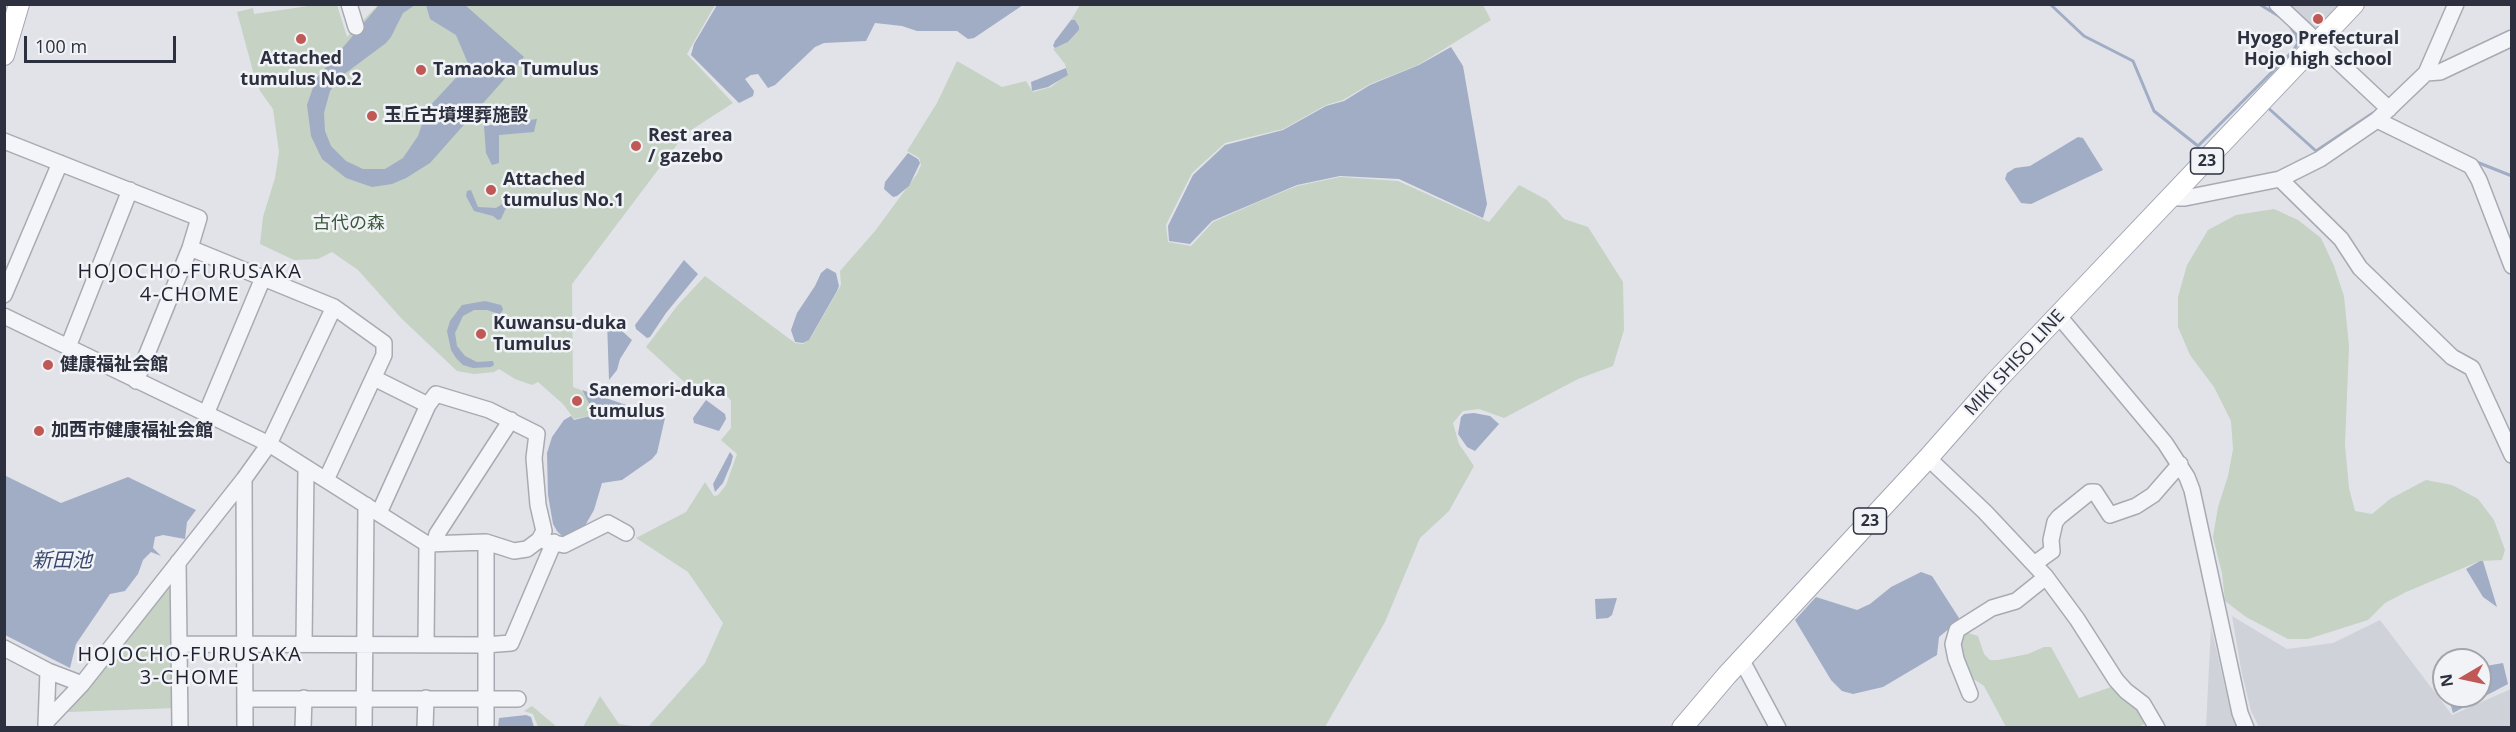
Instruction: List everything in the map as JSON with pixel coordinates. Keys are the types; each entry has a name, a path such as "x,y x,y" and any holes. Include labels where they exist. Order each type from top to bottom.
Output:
{"main road":[{"path":"4,55 18,4"},
{"name":"MIKI SHISO LINE","path":"1682,728 1741,659 1928,458 1994,383 2354,4"}],"street":[{"path":"349,4 356,27"},
{"path":"2277,4 2389,109"},
{"path":"2172,198 2185,198 2280,179 2320,159 2377,120 2426,73 2456,4"},
{"path":"2426,73 2440,72 2511,38"},
{"path":"2377,120 2471,166 2479,180 2511,266"},
{"path":"4,141 200,218 136,381"},
{"path":"4,295 60,163"},
{"path":"2280,179 2341,239 2360,268 2452,357 2472,368 2511,455"},
{"path":"68,347 130,190"},
{"path":"190,248 334,307 384,344 384,355 326,480"},
{"path":"206,414 263,278"},
{"path":"46,725 82,684 269,444 334,307"},
{"path":"2058,315 2121,388 2180,464 2192,490 2234,686 2246,728"},
{"path":"4,316 269,444 430,544 486,542 514,551 527,549 547,541 564,545 608,523 626,533"},
{"path":"374,378 428,405"},
{"path":"180,644 244,645 304,644 365,644 426,644 485,645 511,643 547,541 538,505 534,458 537,434 511,420 489,410 436,394 372,509 365,644 364,728"},
{"path":"426,644 430,544 511,420"},
{"path":"1928,458 1985,512 2046,578 2077,619 2116,680 2143,704 2152,726"},
{"path":"2034,564 2052,551 2050,540 2055,522 2090,492 2095,492 2109,515 2136,507 2153,495 2180,464"},
{"path":"304,644 306,468"},
{"path":"244,479 245,728"},
{"path":"486,542 486,728"},
{"path":"178,562 180,728"},
{"path":"1970,694 1956,659 1953,644 1957,630 1992,608 2016,601 2046,578"},
{"path":"4,648 48,671 82,684"},
{"path":"1741,659 1778,728"},
{"path":"46,725 48,671"},
{"path":"303,728 304,698"},
{"path":"425,728 426,698"},
{"path":"246,699 518,699"}],"shaded area":[{"name":"Hyogo Prefectural Hojo high school","path":"2290,5 2345,5 2316,31"},
{"path":"2232,616 2287,649 2333,643 2380,620 2432,689 2432,708 2447,708 2452,715 2468,708 2492,708 2492,697 2511,689 2511,727 2259,727 2251,711"},
{"path":"2211,626 2229,705 2238,727 2206,728"}],"green space":[{"name":"古代の森","path":"315,5 337,5 347,37 378,5 715,5 687,54 733,103 685,134 572,284 573,387 581,390 591,402 590,405 597,410 594,415 574,419 563,404 538,382 532,385 515,379 499,369 494,372 474,374 457,371 401,318 358,270 332,252 318,259 294,260 260,244 263,217 275,178 279,152 273,109 260,91 254,75 237,12 253,8 254,14"},
{"path":"1080,5 1483,5 1491,20 1418,65 1370,84 1343,100 1326,105 1283,129 1225,143 1192,173 1166,225 1168,242 1191,246 1213,222 1297,186 1340,177 1398,181 1489,222 1519,185 1547,200 1564,219 1588,227 1623,282 1624,330 1613,366 1578,379 1504,418 1479,409 1463,411 1453,423 1459,444 1474,466 1449,511 1420,538 1385,622 1325,727 648,727 705,663 723,623 688,572 636,538 686,512 705,482 714,496 718,495 726,485 737,454 721,440 731,428 731,401 728,397 720,389 712,389 708,397 693,390 646,347 678,305 705,276 795,343 803,344 810,339 841,285 840,271 875,231 917,174 921,165 919,158 907,151 937,103 957,61 1002,87 1026,81 1033,92 1051,87 1068,74 1065,64 1053,49 1068,42 1079,30 1079,25 1075,20 1071,20"},
{"path":"2274,209 2298,220 2321,238 2344,296 2349,346 2345,445 2349,488 2355,511 2372,514 2390,499 2426,480 2452,485 2478,499 2494,520 2505,550 2502,560 2480,561 2385,603 2368,620 2308,639 2288,639 2246,617 2225,601 2222,573 2213,537 2233,449 2231,421 2214,387 2190,355 2178,327 2178,297 2187,265 2208,230 2236,215"},
{"path":"169,585 177,586 176,708 68,712"},
{"path":"1965,632 1978,636 1984,654 1990,660 2028,654 2044,647 2051,647 2079,698 2117,685 2138,704 2149,722 2136,728 2006,727 1984,686 1972,678 1965,668 1959,635"},
{"path":"600,696 619,724 641,727 583,727"},
{"path":"532,706 557,727 538,727 533,714 524,711"}],"water":[{"path":"379,5 415,5 403,13 386,43 339,78 330,91 324,113 325,131 331,146 346,161 363,169 385,169 403,158 418,136 427,109 466,67 467,61 456,35 430,19 426,5 465,5 524,57 430,163 392,184 372,187 346,178 322,159 311,136 307,105 316,79"},
{"path":"717,5 1023,5 974,38 968,39 957,31 917,31 902,26 875,23 866,41 824,43 815,47 775,85 768,88 758,74 751,75 745,79 754,91 753,96 739,103 691,55 694,44"},
{"path":"1071,20 1075,20 1079,30 1068,42 1055,48 1053,46 1055,41"},
{"path":"1451,47 1463,66 1487,204 1483,218 1399,179 1340,176 1297,185 1212,221 1190,244 1169,241 1168,226 1193,175 1225,145 1283,130 1326,106 1344,101 1370,85 1419,65"},
{"path":"1066,68 1068,75 1048,87 1032,91 1031,82"},
{"path":"537,119 534,132 499,135 499,163 492,165 486,153 484,126"},
{"path":"2078,137 2083,138 2103,170 2031,204 2021,203 2005,179 2007,173 2015,168 2030,166"},
{"path":"908,153 920,163 909,186 893,197 884,189 885,182"},
{"path":"471,190 478,207 496,208 510,199 501,219 498,220 493,216 474,211 466,196 467,191"},
{"path":"684,260 698,274 647,338 636,329 635,325"},
{"path":"827,268 836,273 839,286 837,291 809,340 803,343 795,342 791,330 797,313 821,273"},
{"path":"485,301 501,305 502,312 499,314 487,310 474,310 463,316 455,333 457,346 465,356 477,362 493,361 494,365 473,368 463,365 456,358 451,350 447,331 450,321 462,305"},
{"path":"607,321 613,323 632,340 620,359 617,370 609,380"},
{"path":"582,390 665,418 657,453 652,459 622,480 602,483 594,510 583,529 564,538 553,524 548,495 547,453 552,437 564,420 571,416 574,420 594,415 597,410 590,405"},
{"path":"706,400 725,414 726,419 719,431 694,423 693,418"},
{"path":"1464,414 1490,416 1499,424 1475,451 1467,447 1458,434 1461,417"},
{"path":"730,452 733,456 731,464 723,483 715,492 713,484"},
{"name":"新田池","path":"4,475 61,503 128,477 196,510 187,522 185,539 163,535 155,537 153,548 161,556 151,552 143,560 138,574 125,591 110,594 76,644 70,668 5,635"},
{"path":"2483,561 2497,607 2483,597 2466,569"},
{"path":"1921,572 1932,576 1959,618 1939,637 1937,655 1883,687 1853,694 1842,691 1831,680 1795,620 1816,597 1857,610 1870,604 1891,587"},
{"path":"1617,598 1612,615 1608,618 1596,619 1595,599"},
{"path":"2503,663 2508,684 2492,692 2492,665"},
{"path":"2452,708 2462,708 2453,713"},
{"path":"526,715 531,717 534,727 498,727 499,718"}],"waterway":[{"path":"2050,4 2084,36 2133,61 2154,111 2198,146 2293,51 2298,43 2289,25"},
{"path":"2259,4 2282,18"},
{"path":"2266,106 2316,151 2373,113 2377,115"},
{"path":"2474,161 2512,176"}],"place":[{"name":"Hyogo Prefectural Hojo high school","path":"2318,19"},
{"name":"Attached tumulus No.2","path":"301,39"},
{"name":"Tamaoka Tumulus","path":"421,70"},
{"name":"玉丘古墳埋葬施設","path":"372,116"},
{"name":"Rest area / gazebo","path":"636,146"},
{"name":"Attached tumulus No.1","path":"491,190"},
{"name":"Kuwansu-duka Tumulus","path":"481,334"},
{"name":"健康福祉会館","path":"48,365"},
{"name":"Sanemori-duka tumulus","path":"577,401"},
{"name":"加西市健康福祉会館","path":"39,431"}],"district":[{"name":"HOJOCHO-FURUSAKA 4-CHOME","path":"190,284"},
{"name":"HOJOCHO-FURUSAKA 3-CHOME","path":"190,666"}]}
